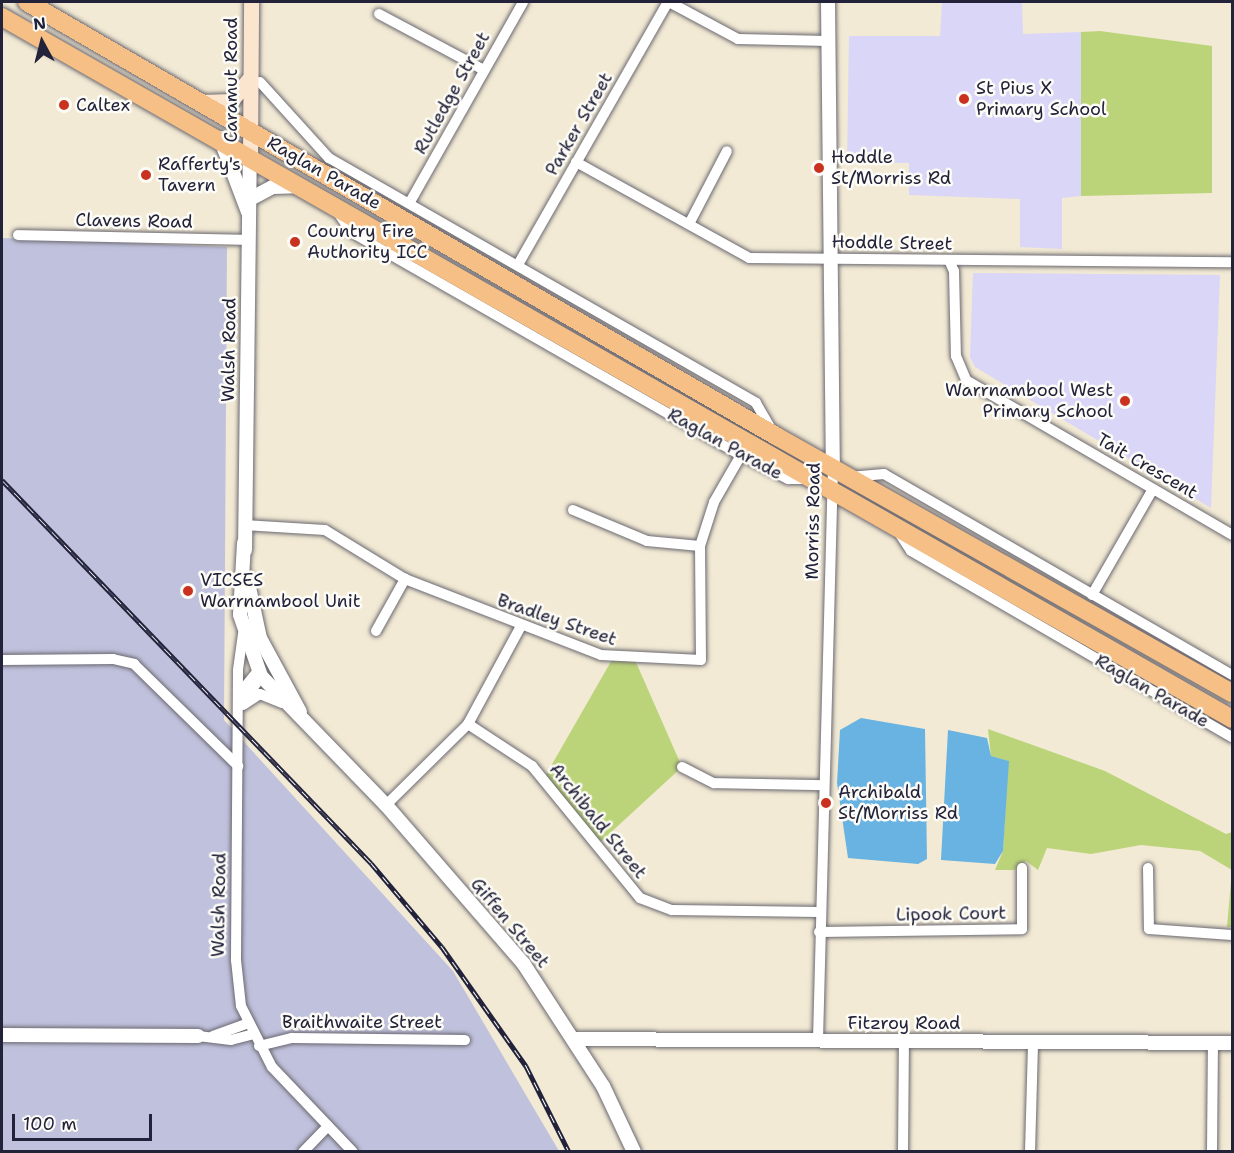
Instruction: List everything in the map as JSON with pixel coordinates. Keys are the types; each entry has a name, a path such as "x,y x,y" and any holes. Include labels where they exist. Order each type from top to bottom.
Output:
{"highway":[{"name":"Raglan Parade","path":"27,2 251,130 321,161 776,436 1233,693"},
{"name":"Raglan Parade","path":"2,17 220,137 250,158 335,207 1233,719"},
{"path":"302,188 321,161"}],"main road":[{"name":"Caramut Road","path":"250,158 255,78 251,2"},
{"path":"201,102 235,99 255,78"}],"street":[{"name":"Rutledge Street","path":"410,202 523,2"},
{"path":"668,2 683,5 738,39 828,41"},
{"name":"Parker Street","path":"519,263 668,2"},
{"name":"Morriss Road","path":"818,1040 820,785 833,489 828,2"},
{"path":"379,14 484,70"},
{"name":"Raglan Parade","path":"255,78 321,161 410,202 519,263 756,403 776,436"},
{"path":"220,137 249,214"},
{"path":"688,224 727,151"},
{"name":"Walsh Road","path":"250,158 236,960 241,1006 254,1036 278,1075 353,1152"},
{"name":"Hoddle Street","path":"576,162 749,258 1233,262"},
{"path":"250,199 273,187 302,188"},
{"name":"Raglan Parade","path":"335,207 351,232 741,455 788,479 815,479"},
{"name":"Clavens Road","path":"18,235 249,240"},
{"name":"Tait Crescent","path":"949,260 954,271 956,356 966,380 1233,535"},
{"name":"Bradley Street","path":"244,525 325,530 405,579 520,628 625,660 701,660 700,546 714,501 741,455"},
{"path":"849,477 884,474 1233,675"},
{"path":"1092,595 1153,489"},
{"path":"573,510 647,541 700,546"},
{"name":"Raglan Parade","path":"895,525 911,550 1233,737"},
{"name":"Walsh Road","path":"242,709 264,670 253,613 244,543"},
{"path":"376,631 405,579"},
{"path":"386,805 468,724 520,628"},
{"name":"Walsh Road","path":"243,634 264,670"},
{"path":"2,660 114,659 134,664 238,766"},
{"path":"240,693 264,670"},
{"name":"Giffen Street","path":"264,670 285,705 386,805 523,963 574,1039 634,1152"},
{"name":"Giffen Street","path":"264,670 324,742"},
{"path":"242,709 260,694 285,705"},
{"name":"Archibald Street","path":"468,724 532,766 647,901 672,910 819,912"},
{"path":"682,767 714,783 820,785"},
{"name":"Lipook Court","path":"819,932 1022,929 1022,868"},
{"path":"1148,868 1149,929 1233,935"},
{"name":"Braithwaite Street","path":"2,1035 198,1036 231,1041 254,1036 465,1040"},
{"name":"Fitzroy Road","path":"574,1039 1233,1043"},
{"path":"903,1152 904,1041"},
{"path":"1030,1152 1033,1042"},
{"path":"1212,1152 1213,1043"},
{"path":"303,1152 328,1126"}],"shaded area":[{"name":"St Pius X Primary School","path":"942,2 1022,2 1023,34 1081,32 1081,196 1062,198 1062,249 1020,247 1020,199 909,195 909,163 847,162 849,36 940,36"},
{"path":"2,238 227,247 224,720 453,971 559,1151 2,1152"},
{"name":"Warrnambool West Primary School","path":"973,273 1220,275 1211,508 975,367 970,357"}],"green space":[{"path":"1100,31 1212,46 1212,193 1081,196 1081,32"},
{"path":"613,658 635,660 682,767 596,846 543,780"},
{"path":"988,729 1105,771 1226,834 1232,832 1232,870 1200,851 1141,845 1091,854 1047,848 1038,870 1026,861 1014,870 995,870 1003,851 1008,761 991,756"},
{"path":"1232,870 1232,927 1227,927"}],"water":[{"path":"861,718 925,729 927,859 918,864 848,858 837,783 840,730"},
{"path":"948,730 987,738 991,756 1009,761 1003,851 995,864 941,860"}],"railway":[{"path":"2,480 371,863 442,947 526,1066 569,1152"}],"place":[{"name":"St Pius X Primary School","path":"964,99"},
{"name":"Caltex","path":"64,105"},
{"name":"Hoddle St/Morriss Rd","path":"819,168"},
{"name":"Rafferty's Tavern","path":"146,175"},
{"name":"Country Fire Authority ICC","path":"295,242"},
{"name":"Warrnambool West Primary School","path":"1125,401"},
{"name":"VICSES Warrnambool Unit","path":"188,591"},
{"name":"Archibald St/Morriss Rd","path":"826,803"}]}
